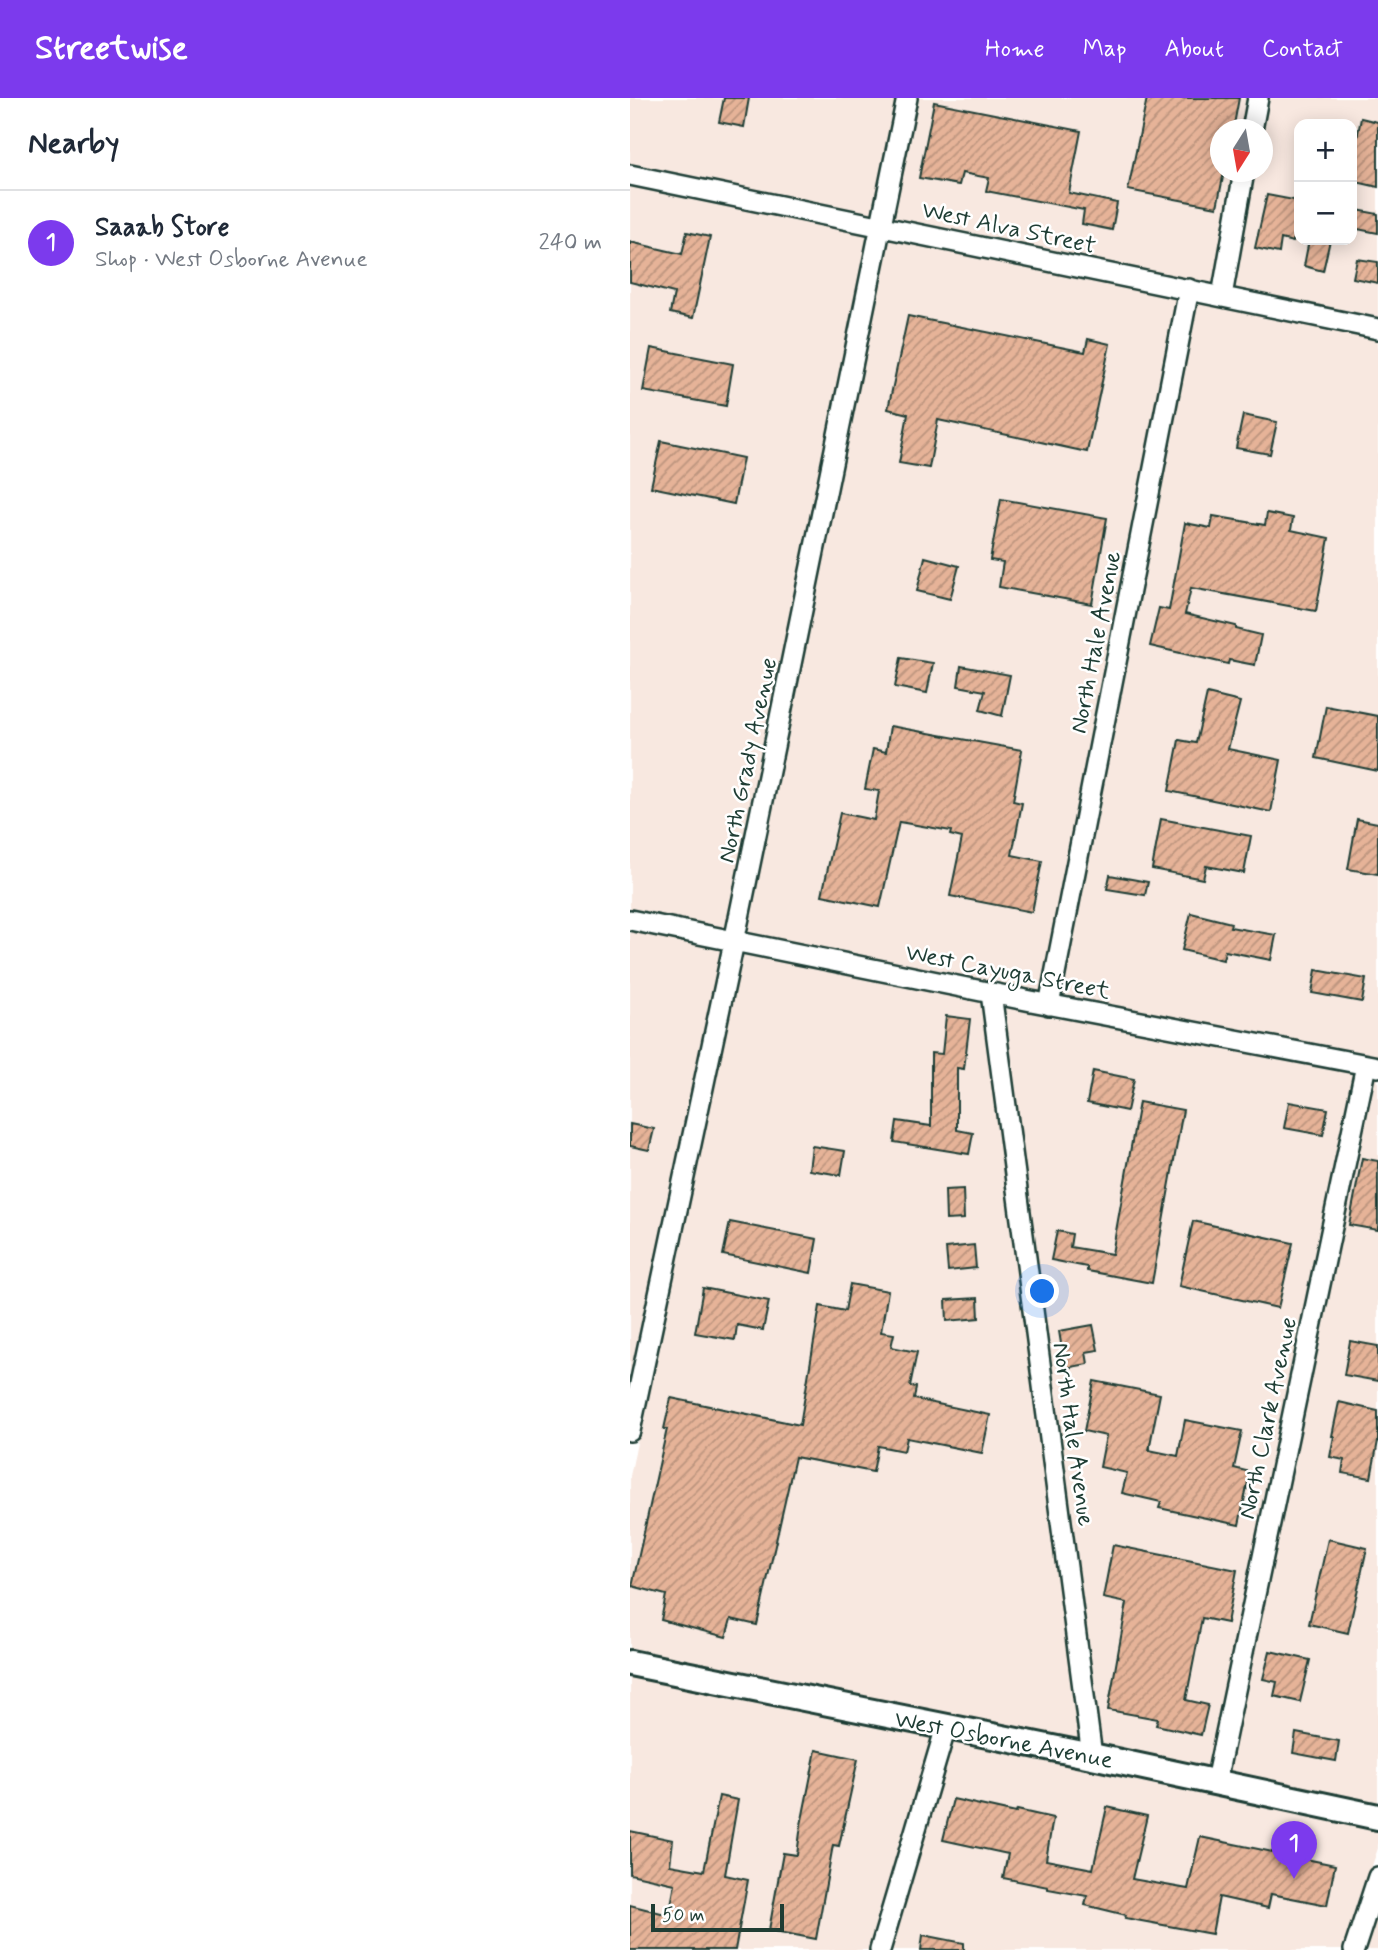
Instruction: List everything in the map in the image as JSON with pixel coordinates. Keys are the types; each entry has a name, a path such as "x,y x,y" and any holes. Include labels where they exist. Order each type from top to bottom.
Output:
{"street":[{"name":"North Grady Avenue","path":"630,1431 734,942 907,98"},
{"path":"1254,119 1258,98"},
{"name":"West Alva Street","path":"630,175 1378,328"},
{"path":"1222,296 1242,182"},
{"name":"North Hale Avenue","path":"1049,1005 1189,289"},
{"name":"West Cayuga Street","path":"630,920 1049,1005 1372,1066"},
{"name":"North Hale Avenue","path":"990,993 1092,1756"},
{"name":"North Clark Avenue","path":"1216,1782 1372,1066"},
{"name":"West Osborne Avenue","path":"630,1663 1378,1817"},
{"path":"880,1950 946,1727"},
{"path":"1354,1950 1378,1877"}],"shaded area":[{"path":"630,98 898,98 874,215 630,164"},
{"path":"917,98 1248,98 1245,119 1210,119 1210,182 1233,182 1215,284 892,218"},
{"path":"1267,98 1378,98 1378,318 1233,288 1252,182 1273,182 1273,119 1263,119"},
{"path":"630,185 870,235 727,930 630,910"},
{"path":"888,238 1178,298 1042,993 999,984 998,981 991,983 745,933"},
{"path":"1196,301 1378,339 1378,1057 1060,997"},
{"path":"630,931 723,950 630,1387"},
{"path":"741,953 982,1002 1081,1743 630,1653 630,1476"},
{"path":"1001,1006 1354,1074 1209,1770 1100,1747"},
{"path":"1372,1077 1378,1078 1378,1806 1227,1773"},
{"path":"630,1674 934,1735 870,1950 630,1950"},
{"path":"952,1739 1378,1827 1378,1848 1344,1950 889,1950"},
{"path":"1378,1906 1378,1950 1363,1950"}],"building":[{"path":"724,98 749,98 744,127 719,122"},
{"path":"1147,98 1239,98 1235,119 1210,119 1210,182 1222,182 1217,207 1128,190"},
{"path":"934,102 1081,131 1069,193 1117,203 1112,230 1082,224 1084,210 986,191 989,178 962,173 959,185 919,178"},
{"path":"1361,118 1378,122 1378,187 1357,182 1357,138"},
{"path":"1267,195 1294,200 1293,242 1281,239 1279,253 1255,248"},
{"path":"1357,210 1378,214 1378,233 1357,229"},
{"path":"687,232 710,237 693,318 670,313 674,293 630,282 630,242 682,254"},
{"path":"1308,245 1329,245 1323,271 1304,266"},
{"path":"1357,259 1378,262 1378,283 1353,278"},
{"path":"908,316 1085,352 1088,339 1110,344 1087,452 938,420 929,468 899,463 908,414 888,409"},
{"path":"651,348 733,364 726,406 643,391"},
{"path":"1243,415 1277,422 1270,454 1236,448"},
{"path":"661,441 743,458 734,504 651,487"},
{"path":"1001,499 1107,518 1092,604 999,587 1003,562 990,560"},
{"path":"1267,513 1293,518 1291,530 1329,538 1316,611 1191,588 1185,614 1261,635 1255,665 1229,660 1228,664 1150,646 1159,608 1169,610 1185,523 1211,528 1213,516 1265,525"},
{"path":"925,557 959,566 950,599 917,591"},
{"path":"901,658 933,663 927,693 895,687"},
{"path":"961,666 1010,675 1002,716 980,710 985,691 958,686"},
{"path":"1207,694 1240,702 1228,749 1281,760 1271,812 1169,791 1179,740 1196,743"},
{"path":"1326,706 1378,716 1378,771 1316,758"},
{"path":"890,726 1022,750 1013,801 1022,803 1012,855 1042,861 1032,912 950,896 962,838 950,835 951,831 899,822 880,907 822,895 840,813 874,820 879,791 865,789 873,749 886,752"},
{"path":"1161,819 1251,836 1244,873 1206,866 1203,879 1152,869"},
{"path":"1357,819 1378,823 1378,874 1348,869"},
{"path":"1110,875 1148,882 1145,895 1107,889"},
{"path":"1191,913 1231,923 1230,927 1276,935 1271,960 1225,951 1223,960 1182,950"},
{"path":"1316,970 1366,979 1362,1002 1312,993"},
{"path":"946,1016 970,1019 964,1069 957,1068 957,1130 973,1133 969,1154 894,1142 897,1121 931,1126 931,1053 942,1054"},
{"path":"1093,1071 1134,1079 1127,1111 1087,1103"},
{"path":"1139,1102 1183,1110 1152,1283 1087,1271 1087,1267 1051,1260 1057,1231 1072,1234 1070,1247 1112,1254"},
{"path":"1289,1102 1328,1109 1323,1135 1284,1128"},
{"path":"630,1124 654,1129 649,1150 630,1146"},
{"path":"812,1146 845,1151 841,1175 809,1170"},
{"path":"1362,1158 1378,1161 1378,1230 1349,1225"},
{"path":"963,1189 964,1219 946,1220 945,1190"},
{"path":"1193,1221 1293,1243 1278,1308 1179,1286"},
{"path":"730,1222 817,1239 811,1273 723,1255"},
{"path":"974,1245 976,1268 948,1271 946,1248"},
{"path":"850,1284 888,1291 881,1332 894,1334 891,1347 917,1352 910,1386 916,1387 914,1399 990,1415 982,1453 907,1438 904,1451 878,1446 873,1472 795,1457 757,1625 731,1619 726,1637 661,1620 666,1595 632,1586 667,1429 664,1429 671,1398 800,1425 820,1306 845,1311"},
{"path":"703,1288 769,1301 763,1330 737,1325 735,1340 695,1333"},
{"path":"978,1298 979,1318 947,1321 946,1300"},
{"path":"1093,1325 1098,1350 1086,1352 1088,1364 1065,1368 1059,1331"},
{"path":"1350,1341 1378,1346 1378,1381 1344,1375"},
{"path":"1094,1381 1160,1394 1149,1450 1178,1456 1185,1420 1242,1431 1234,1468 1250,1472 1239,1525 1159,1508 1161,1502 1122,1493 1127,1473 1100,1467 1106,1436 1084,1431"},
{"path":"1339,1402 1378,1411 1378,1441 1371,1478 1342,1473 1344,1460 1330,1457"},
{"path":"1328,1539 1367,1548 1348,1633 1309,1624"},
{"path":"1113,1545 1237,1570 1227,1623 1202,1618 1186,1700 1208,1705 1201,1735 1156,1725 1158,1719 1108,1710 1127,1603 1103,1598"},
{"path":"1270,1651 1310,1660 1300,1702 1274,1696 1277,1682 1263,1679"},
{"path":"1296,1733 1339,1741 1336,1761 1293,1753"},
{"path":"816,1750 858,1759 839,1846 833,1845 816,1939 769,1930 783,1853 797,1855"},
{"path":"719,1796 738,1800 725,1875 748,1880 735,1950 630,1950 630,1905 669,1915 675,1884 630,1874 630,1831 673,1840 670,1865 704,1871"},
{"path":"953,1799 1053,1818 1046,1860 1093,1869 1107,1807 1147,1816 1132,1879 1188,1889 1200,1837 1335,1865 1327,1905 1271,1894 1268,1908 1219,1897 1212,1934 1125,1918 1126,1915 1085,1905 1087,1896 1003,1878 1008,1854 943,1840"},
{"path":"923,1935 964,1943 964,1950 921,1950"}],"place":[{"name":"Saaab Store","path":"1294,1879"}]}
